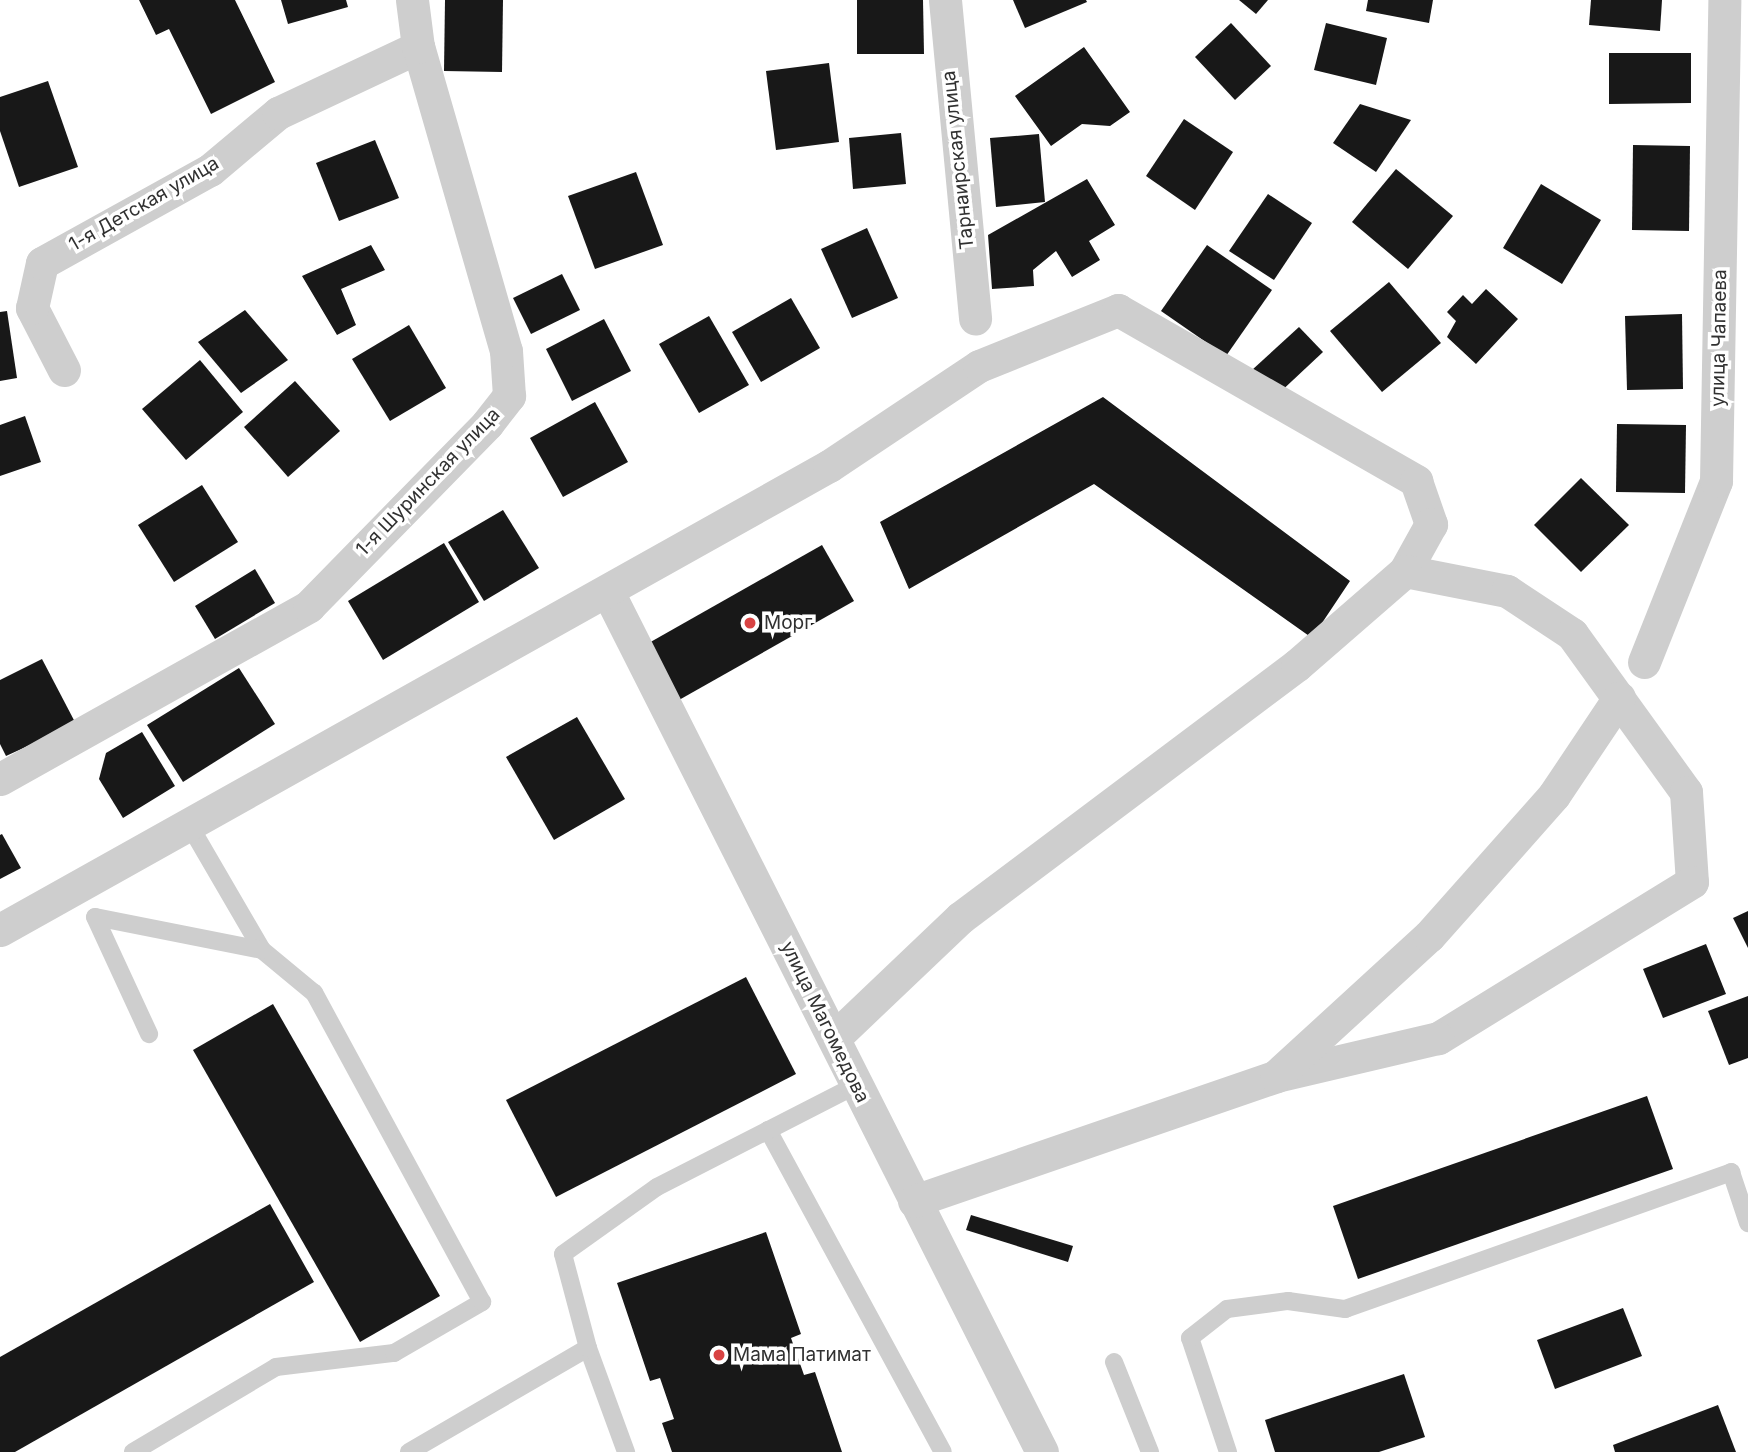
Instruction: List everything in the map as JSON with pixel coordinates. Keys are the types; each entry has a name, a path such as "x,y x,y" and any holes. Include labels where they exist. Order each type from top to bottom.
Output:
{"street":[{"name":"1-я Шуринская улица","path":"0,779 309,606 487,424 509,396 506,351 418,47 412,0"},
{"name":"Тарнаирская улица","path":"945,0 975,319"},
{"name":"улица Чапаева","path":"1644,662 1716,481 1724,0"},
{"name":"1-я Детская улица","path":"64,370 32,309 42,263 210,170 278,113 418,47"},
{"path":"0,930 829,466 979,366 1118,310 1416,481 1431,524 1405,571 1297,665 960,918 835,1037"},
{"path":"914,1201 1276,1076 1438,1038 1692,882 1686,792 1572,634 1507,590 1405,571"},
{"name":"улица Магомедова","path":"608,592 835,1037 856,1085 1042,1452"},
{"path":"1276,1076 1430,936 1554,795 1619,698"}],"lane":[{"path":"133,1452 276,1367 394,1353 482,1302 314,993 262,950 188,823"},
{"path":"149,1034 94,917 262,950"},
{"path":"626,1452 588,1348 563,1254 657,1187 856,1085"},
{"path":"768,1130 943,1452"},
{"path":"1228,1452 1190,1338 1227,1309 1288,1301 1345,1309 1731,1172 1748,1223"},
{"path":"409,1452 588,1348"},
{"path":"1114,1362 1150,1452"}],"building":[{"path":"139,0 235,0 275,82 211,114 169,29 156,35"},
{"path":"281,0 346,0 348,7 288,24"},
{"path":"445,0 503,0 502,72 444,71"},
{"path":"857,0 923,0 924,54 857,54"},
{"path":"1013,0 1086,0 1087,2 1025,28"},
{"path":"1239,0 1268,0 1256,14"},
{"path":"1368,0 1433,0 1429,23 1366,11"},
{"path":"1591,0 1662,0 1660,31 1589,25"},
{"path":"1231,23 1271,66 1235,100 1195,57"},
{"path":"1326,23 1387,38 1376,85 1314,70"},
{"path":"1084,47 1130,112 1110,126 1082,124 1051,146 1015,96"},
{"path":"1609,53 1691,53 1691,103 1609,104"},
{"path":"829,63 839,142 776,150 766,71"},
{"path":"48,81 78,167 19,187 0,131 0,97"},
{"path":"1360,104 1411,120 1376,172 1333,143"},
{"path":"1184,119 1233,152 1195,210 1146,176"},
{"path":"901,133 906,184 853,189 849,138"},
{"path":"1039,134 1045,202 996,207 990,138"},
{"path":"375,140 399,198 339,221 316,163"},
{"path":"1633,145 1690,146 1689,231 1632,230"},
{"path":"1396,169 1453,216 1408,269 1352,222"},
{"path":"636,172 663,245 595,269 568,196"},
{"path":"1087,179 1115,225 1089,241 1100,260 1072,277 1056,251 1033,270 1034,286 992,289 988,235"},
{"path":"1541,184 1601,220 1562,284 1503,248"},
{"path":"1268,194 1312,223 1274,280 1229,251"},
{"path":"867,228 898,298 852,318 821,249"},
{"path":"371,245 385,270 341,289 356,325 337,335 302,276"},
{"path":"1207,245 1272,290 1226,356 1161,311"},
{"path":"562,274 580,310 531,334 513,298"},
{"path":"1389,282 1441,343 1382,392 1330,331"},
{"path":"1486,289 1518,319 1476,364 1447,337 1456,321 1447,312 1463,295 1472,304"},
{"path":"791,298 820,348 761,382 732,332"},
{"path":"245,310 288,360 241,393 198,342"},
{"path":"7,311 17,378 0,381 0,312"},
{"path":"1682,314 1683,389 1627,390 1625,316"},
{"path":"709,316 749,385 699,413 659,344"},
{"path":"604,319 631,371 572,401 546,349"},
{"path":"409,325 446,388 390,421 352,359"},
{"path":"1299,327 1323,352 1276,396 1252,370"},
{"path":"200,360 243,412 186,460 142,409"},
{"path":"295,381 340,431 288,477 244,427"},
{"path":"1103,397 1350,581 1312,638 1094,484 909,589 880,522"},
{"path":"595,402 628,462 563,497 530,438"},
{"path":"25,416 41,462 0,476 0,425"},
{"path":"1617,424 1686,425 1685,493 1616,492"},
{"path":"1581,478 1629,525 1581,572 1534,525"},
{"path":"202,485 238,542 174,582 138,525"},
{"path":"503,510 539,568 484,601 448,542"},
{"path":"444,543 479,602 383,660 348,601"},
{"name":"Морг","path":"822,545 854,601 679,700 647,644"},
{"path":"255,569 275,603 215,639 195,606"},
{"path":"42,659 76,724 6,756 0,744 0,680"},
{"path":"239,668 275,724 183,782 147,725"},
{"path":"577,717 625,799 554,840 506,757"},
{"path":"142,732 175,786 123,818 99,779 106,753"},
{"path":"2,834 21,868 0,879 0,835"},
{"path":"1748,911 1748,948 1733,918"},
{"path":"1706,944 1726,994 1663,1018 1643,969"},
{"path":"746,977 796,1074 556,1197 506,1100"},
{"path":"1748,996 1748,1058 1729,1065 1708,1011"},
{"path":"273,1004 440,1296 360,1342 193,1050"},
{"path":"1647,1096 1673,1169 1358,1279 1333,1206"},
{"path":"270,1204 314,1282 15,1452 0,1452 0,1357"},
{"path":"971,1215 1073,1246 1068,1262 966,1230"},
{"name":"Мама Патимат","path":"766,1232 801,1334 791,1338 804,1375 815,1372 842,1452 672,1452 662,1423 674,1419 660,1378 650,1381 617,1283"},
{"path":"1623,1308 1642,1356 1555,1389 1537,1340"},
{"path":"1404,1374 1425,1437 1379,1452 1275,1452 1265,1420"},
{"path":"1718,1405 1736,1452 1615,1452 1613,1445"}],"place":[{"name":"Морг","path":"750,623"},
{"name":"Мама Патимат","path":"719,1355"}]}
